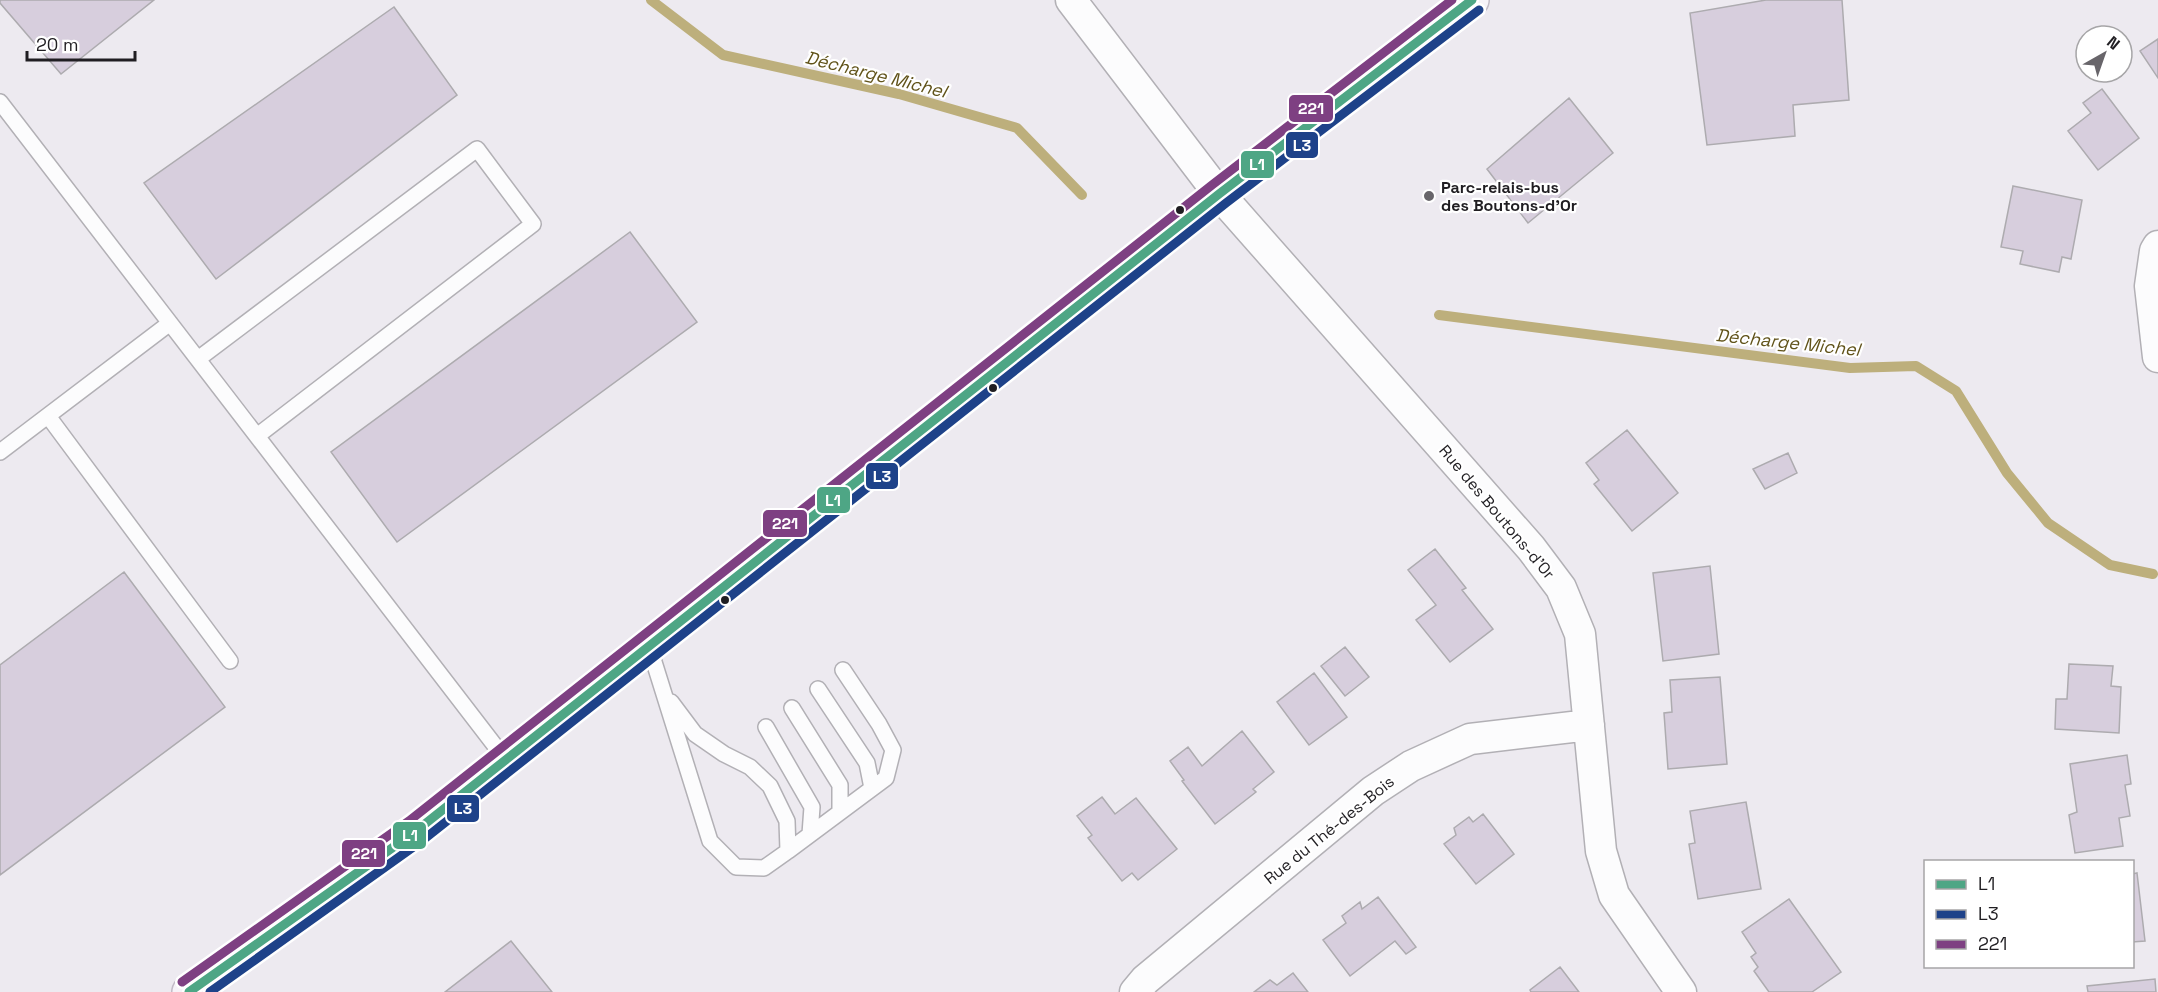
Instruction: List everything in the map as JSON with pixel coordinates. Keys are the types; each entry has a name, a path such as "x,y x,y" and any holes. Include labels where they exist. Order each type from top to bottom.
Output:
{"main road":[{"path":"189,992 416,831 1219,194 1472,0"}],"street":[{"name":"Rue des Boutons-d'Or","path":"1071,0 1219,194 1531,548 1561,588 1580,634 1601,851 1614,896 1681,992"},
{"path":"2158,246 2155,251 2150,286 2158,357"},
{"name":"Rue du Thé-des-Bois","path":"1135,992 1145,980 1373,791 1411,766 1470,739 1589,725"}],"lane":[{"path":"0,102 506,760"},
{"path":"198,359 477,149 533,224 257,436"},
{"path":"0,452 170,323"},
{"path":"48,416 230,661"},
{"path":"649,646 710,841 736,867 764,868 886,778 893,750 843,669"},
{"path":"818,689 867,763 872,788"},
{"path":"663,692 695,734 724,754 750,767 770,786 787,821 788,851"},
{"path":"792,708 840,786 840,812"},
{"path":"766,727 812,807 810,834"}],"building":[{"path":"0,0 154,0 61,74 0,3"},
{"path":"1766,0 1842,0 1849,100 1793,105 1795,136 1707,145 1690,13"},
{"path":"394,7 457,95 216,279 144,183"},
{"path":"2158,39 2158,78 2140,51"},
{"path":"2102,89 2139,138 2098,170 2068,131 2091,113 2083,103"},
{"path":"1569,98 1613,153 1528,223 1487,169"},
{"path":"2013,186 2082,200 2071,259 2062,257 2059,272 2020,264 2023,251 2001,247"},
{"path":"630,232 697,322 397,542 331,452"},
{"path":"1627,430 1678,493 1632,531 1594,484 1599,480 1586,463"},
{"path":"1788,453 1797,473 1765,489 1753,469"},
{"path":"1435,549 1466,588 1462,590 1493,629 1450,662 1416,620 1436,605 1408,570"},
{"path":"1710,566 1719,654 1663,661 1653,573"},
{"path":"124,572 225,707 0,875 0,665"},
{"path":"1345,647 1369,677 1345,696 1321,666"},
{"path":"2069,664 2113,666 2111,686 2121,687 2119,733 2055,729 2056,699 2067,699"},
{"path":"1314,673 1347,717 1309,745 1277,702"},
{"path":"1720,677 1727,764 1668,769 1664,713 1672,712 1670,680"},
{"path":"1242,731 1274,772 1253,789 1256,792 1215,824 1182,781 1184,780 1170,761 1188,747 1202,766"},
{"path":"2127,755 2131,784 2125,785 2130,816 2119,818 2123,846 2075,853 2069,815 2077,812 2070,764"},
{"path":"1102,797 1115,814 1136,798 1177,849 1138,880 1132,873 1122,881 1088,838 1092,835 1077,816"},
{"path":"1746,802 1761,889 1698,899 1689,844 1695,843 1690,811"},
{"path":"1483,814 1514,854 1476,884 1444,844 1456,835 1454,828 1469,817 1473,822"},
{"path":"2137,873 2145,941 2134,942 2134,874"},
{"path":"1378,897 1416,947 1406,954 1395,941 1350,976 1323,940 1346,923 1342,916 1360,902 1362,909"},
{"path":"1789,899 1841,972 1812,992 1769,992 1754,971 1758,967 1751,957 1756,953 1742,932"},
{"path":"511,941 552,992 445,992"},
{"path":"1560,967 1579,992 1531,992 1530,990"},
{"path":"1293,973 1308,992 1254,992 1270,980 1277,985"},
{"path":"2155,979 2156,992 2088,992 2087,986"}],"waterway":[{"name":"Décharge Michel","path":"651,0 723,55 899,94 1017,128 1082,195"},
{"name":"Décharge Michel","path":"1439,315 1850,368 1916,366 1956,391 2007,473 2048,523 2110,565 2153,574"}],"transit line":[{"name":"221","path":"182,982 409,821 1212,185 1452,0"},
{"name":"L1","path":"189,992 416,831 1219,194 1472,0"},
{"name":"L3","path":"210,992 423,840 1226,203 1479,10"}],"place":[{"name":"Parc-relais-bus des Boutons-d'Or","path":"1429,196"}]}
